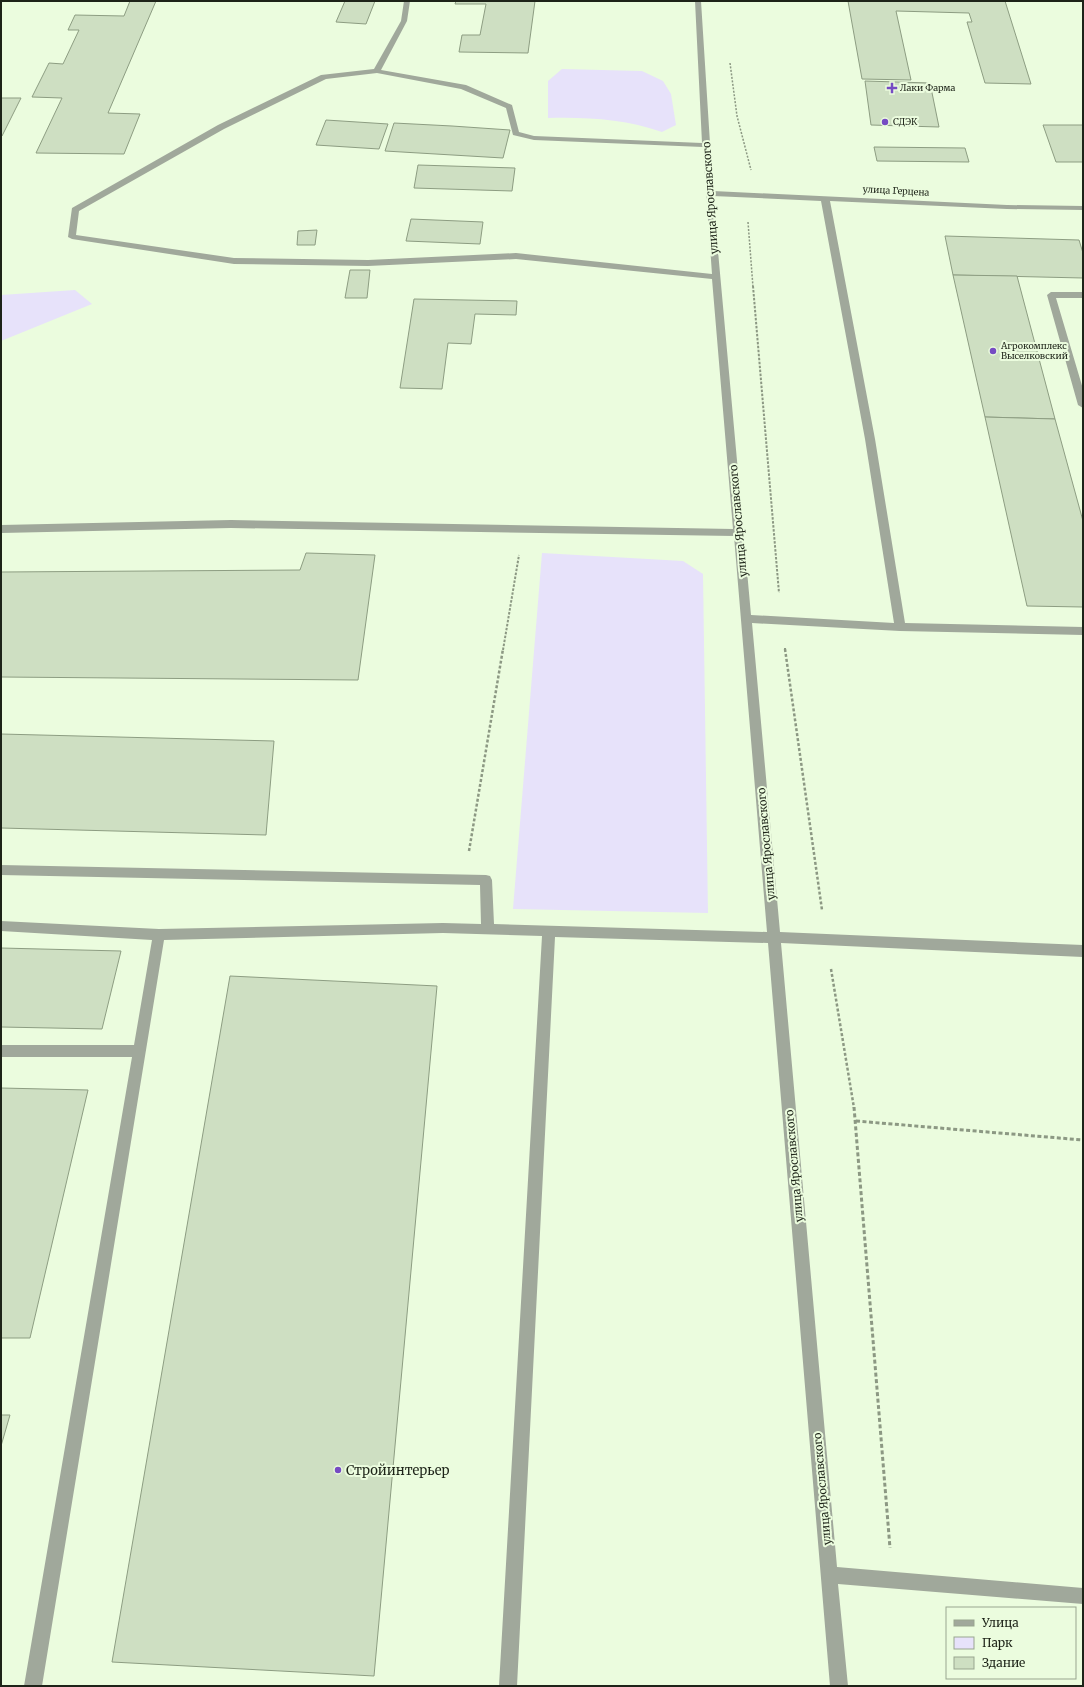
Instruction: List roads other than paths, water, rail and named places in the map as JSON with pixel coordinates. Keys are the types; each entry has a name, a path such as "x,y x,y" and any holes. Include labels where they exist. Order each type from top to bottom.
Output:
{"street":[{"path":"377,71 404,21 407,1"},
{"name":"улица Ярославского","path":"698,1 705,145 716,277 839,1686"},
{"path":"705,145 534,138 516,133 510,107 463,87 377,71 324,77 221,127 75,210 72,237 234,261 368,263 516,256 716,277"},
{"name":"улица Герцена","path":"709,193 1007,207 1083,208"},
{"path":"825,198 870,439 900,627"},
{"path":"1083,295 1051,295 1083,405"},
{"path":"1,529 231,524 739,533"},
{"path":"746,619 900,627 1083,631"},
{"path":"1,870 486,880 488,930"},
{"path":"1,926 159,935 443,928 826,939 1083,951"},
{"path":"508,1686 548,931"},
{"path":"33,1686 159,935"},
{"path":"1,1051 140,1051"},
{"path":"829,1575 1083,1596"}],"place":[{"name":"Лаки Фарма","path":"892,88"},
{"name":"СДЭК","path":"885,122"},
{"name":"Агрокомплекс Выселковский","path":"993,351"},
{"name":"Стройинтерьер","path":"338,1470"}]}
